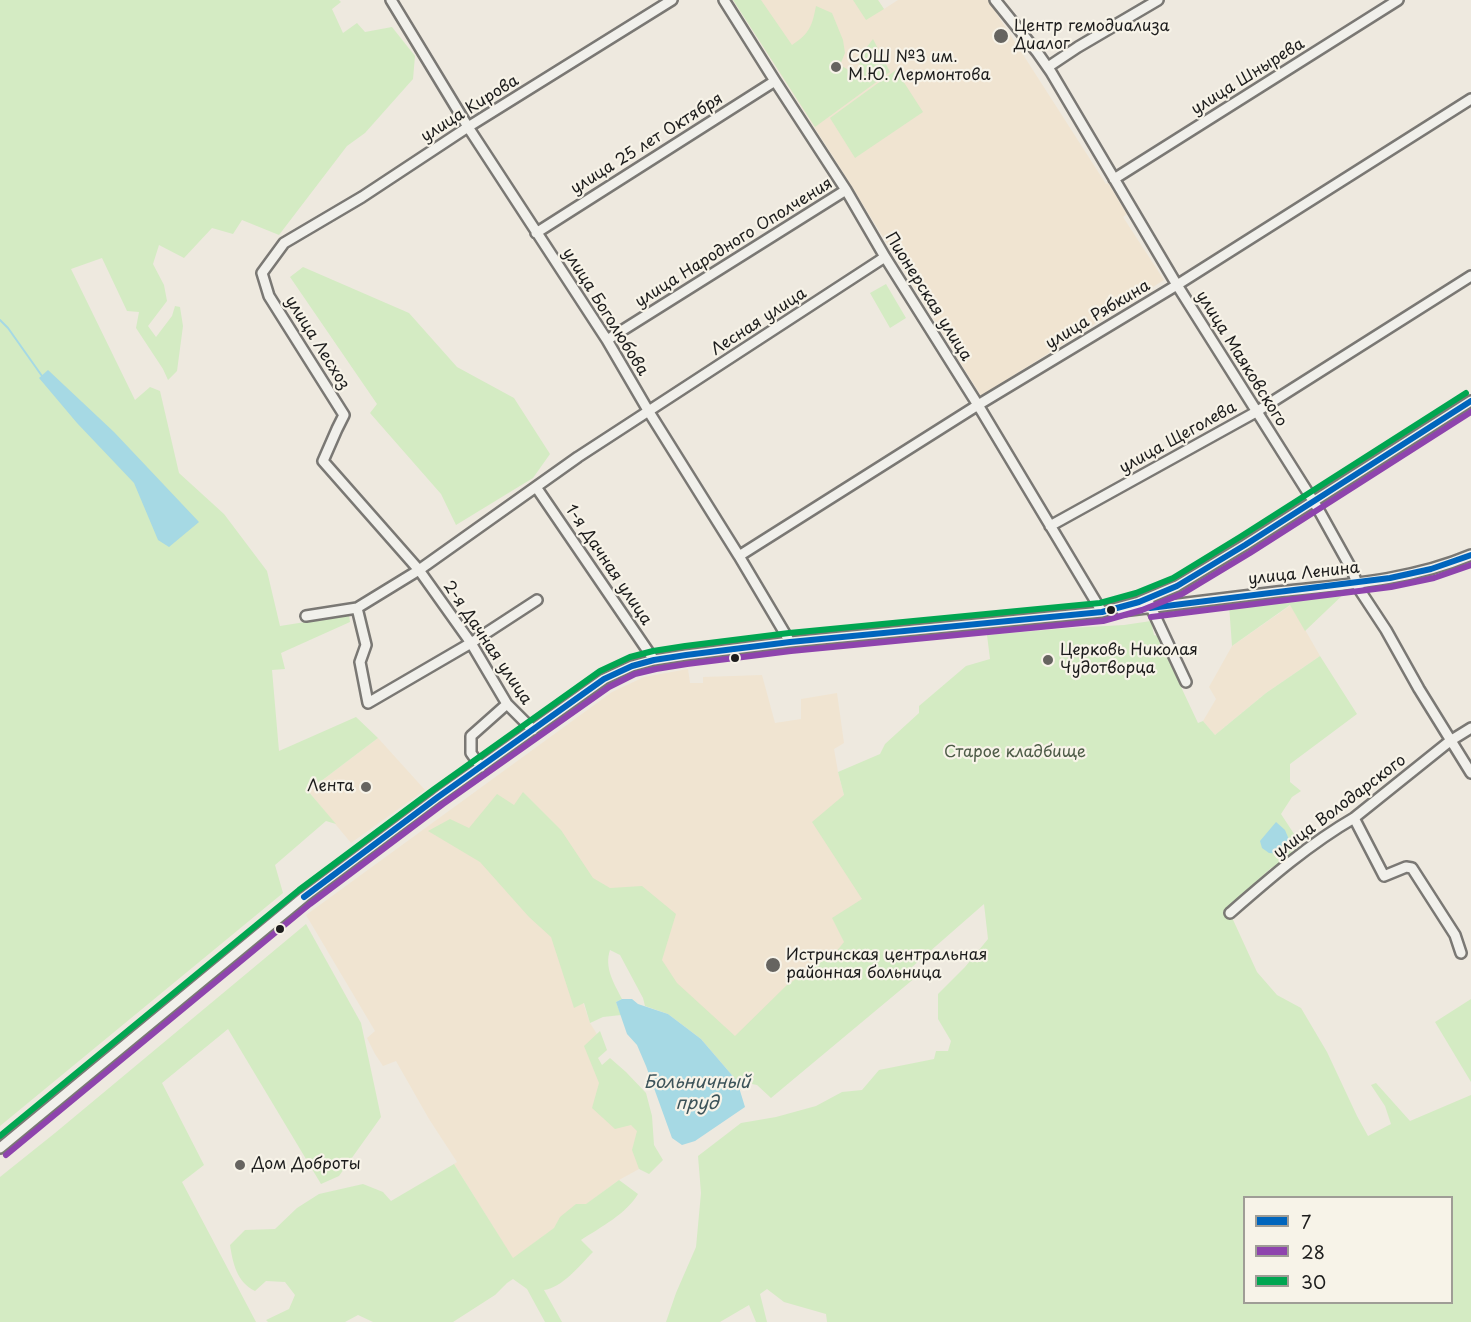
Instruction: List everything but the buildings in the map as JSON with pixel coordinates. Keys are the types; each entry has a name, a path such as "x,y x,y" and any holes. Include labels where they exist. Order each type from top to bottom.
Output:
{"street":[{"name":"улица Боголюбова","path":"391,0 468,127 607,340 790,642"},
{"name":"улица Кирова","path":"284,243 362,197 468,127 672,0"},
{"name":"Пионерская улица","path":"724,0 846,190 1102,612"},
{"name":"улица Маяковского","path":"995,0 1048,67 1177,285 1314,502 1352,570 1359,589 1471,773"},
{"path":"1048,67 1158,0"},
{"name":"улица Шнырева","path":"1114,179 1398,0"},
{"name":"улица 25 лет Октября","path":"536,233 775,81"},
{"name":"улица Рябкина","path":"739,556 978,405 1177,285 1471,99"},
{"name":"улица Народного Ополчения","path":"607,340 846,190"},
{"name":"улица Лесхоз","path":"284,243 262,273 269,296 344,415 323,461 419,570"},
{"name":"Лесная улица","path":"357,608 419,570 578,457 885,257"},
{"name":"улица Щеголева","path":"1050,526 1256,412 1471,276"},
{"path":"1175,604 1164,599 1168,591 1314,502 1471,401"},
{"name":"1-я Дачная улица","path":"536,487 654,660"},
{"name":"улица Ленина","path":"0,1148 304,897 438,797 604,679 632,666 654,660 790,642 1102,612 1149,603 1175,604 1358,584 1418,573 1471,555"},
{"name":"2-я Дачная улица","path":"419,570 471,643 507,704 533,730"},
{"path":"1176,586 1149,603 1185,682"},
{"path":"306,616 357,608 366,645 360,662 368,703 471,643 537,600"},
{"path":"481,767 471,753 471,736 507,704"},
{"name":"улица Володарского","path":"1230,913 1283,867 1354,818 1450,741 1471,728"},
{"path":"1354,818 1384,876 1406,867 1412,868 1455,935 1461,953"}],"shaded area":[{"path":"733,0 878,0 884,9 898,0 988,0 1106,184 1108,183 1127,214 1123,217 1164,280 981,396 841,169"},
{"path":"1291,605 1320,656 1266,693 1215,735 1203,721 1216,699 1209,687 1232,646"},
{"name":"Истринская центральная районная больница","path":"688,669 690,683 703,683 703,677 762,675 775,723 801,719 801,699 837,693 844,743 834,749 844,795 912,967 763,1085 638,951 557,925 590,1023 605,1047 591,1057 642,1131 646,1161 639,1169 619,1180 513,1259 454,1164 457,1162 396,1061 383,1066 375,1054 367,1038 375,1031 306,915 612,692 644,677"},
{"path":"378,738 425,790 351,843 308,791"}],"green space":[{"path":"0,0 339,0 341,2 332,9 343,33 357,23 365,32 392,27 415,56 413,79 365,133 347,146 279,235 242,220 233,234 212,228 184,258 159,245 153,264 164,285 167,301 148,326 156,337 172,316 175,306 180,307 183,326 177,371 168,380 136,328 139,312 127,311 102,258 71,269 135,400 150,387 160,391 179,473 224,514 267,571 280,626 349,615 350,622 281,653 285,669 272,670 279,751 356,717 378,738 308,791 336,824 326,821 275,865 283,893 0,1126"},
{"path":"733,0 761,0 792,45 803,37 809,28 816,6 832,13 843,40 845,53 840,65 859,76 860,56 873,39 890,72 815,127"},
{"path":"853,0 878,0 884,9 866,20"},
{"path":"896,70 923,112 855,158 830,118"},
{"path":"303,267 409,313 457,367 514,398 550,454 533,478 456,525 441,494 370,413 377,404 290,277"},
{"path":"886,284 906,318 890,328 870,293"},
{"path":"1348,590 1305,631 1290,605 1232,646 1229,605"},
{"name":"Старое кладбище","path":"1151,621 1154,635 1157,636 1198,723 1203,721 1215,735 1266,693 1320,656 1357,714 1290,764 1290,782 1301,791 1292,797 1281,814 1300,843 1300,849 1271,868 1229,911 1257,972 1277,995 1301,1008 1327,1052 1368,1136 1391,1124 1385,1106 1371,1085 1376,1083 1410,1121 1471,1095 1471,1322 827,1322 826,1314 784,1302 767,1289 760,1294 767,1322 756,1322 749,1305 720,1322 666,1322 696,1247 701,1193 698,1156 741,1123 776,1117 816,1106 842,1092 862,1090 879,1070 934,1059 936,1051 948,1051 951,1041 938,1019 938,994 965,967 988,939 984,904 912,967 916,977 771,1098 757,1085 737,1081 701,1039 668,1014 645,1006 620,955 610,950 609,969 622,999 616,1002 621,1015 603,1017 590,1023 584,1003 574,1008 551,937 529,917 480,862 428,831 450,819 469,828 497,794 514,805 523,792 561,830 593,878 610,888 642,886 676,914 662,960 677,983 735,1036 787,985 836,952 844,942 832,918 862,899 812,822 844,795 838,772 880,754 885,744 919,713 919,706 966,666 990,659 987,635"},
{"path":"306,924 361,1023 381,1117 339,1176 321,1184 228,1029 162,1083 204,1165 182,1182 256,1322 0,1322 0,1177"},
{"path":"1471,999 1471,1082 1435,1022"},
{"path":"600,1031 607,1050 598,1058 602,1065 610,1058 646,1093 652,1116 654,1145 663,1160 649,1174 639,1169 632,1150 637,1131 631,1125 615,1129 592,1108 599,1083 584,1046"},
{"path":"454,1164 513,1258 554,1228 560,1217 576,1204 586,1204 619,1180 638,1194 620,1214 581,1240 593,1252 577,1269 564,1281 544,1290 562,1322 545,1322 527,1289 513,1279 495,1295 453,1322 373,1322 358,1315 345,1322 268,1322 266,1320 289,1309 295,1295 285,1282 266,1281 255,1291 240,1278 234,1266 230,1245 245,1230 275,1229 297,1208 319,1194 363,1184 383,1192 391,1201"}],"water":[{"path":"48,370 114,432 199,522 169,547 158,540 134,483 77,423 39,378"},
{"path":"1276,822 1285,830 1290,842 1282,854 1269,853 1262,848 1260,841"},
{"name":"Больничный пруд","path":"622,999 632,999 638,1004 668,1014 701,1039 737,1081 745,1107 695,1141 682,1145 672,1138 637,1045 627,1034 616,1002"}],"waterway":[{"path":"0,320 42,376"}],"transit line":[{"name":"30","path":"0,1136 299,890 433,790 600,671 630,657 685,646 789,633 1100,603 1136,593 1173,578 1466,393"},
{"name":"7","path":"304,897 438,797 604,679 632,666 686,655 790,642 1102,612 1139,602 1177,586 1245,545 1471,401"},
{"name":"28","path":"6,1155 310,904 443,804 609,687 635,674 687,664 791,651 1103,621 1142,610 1182,594 1471,412"},
{"name":"7","path":"1150,608 1390,578 1431,569 1471,555"},
{"name":"28","path":"1151,617 1391,587 1434,578 1471,565"}],"place":[{"name":"Центр гемодиализа Диалог","path":"1001,36"},
{"name":"СОШ №3 им. М.Ю. Лермонтова","path":"836,67"},
{"name":"Церковь Николая Чудотворца","path":"1048,660"},
{"name":"Лента","path":"366,787"},
{"name":"Истринская центральная районная больница","path":"773,965"},
{"name":"Дом Доброты","path":"240,1165"}]}
